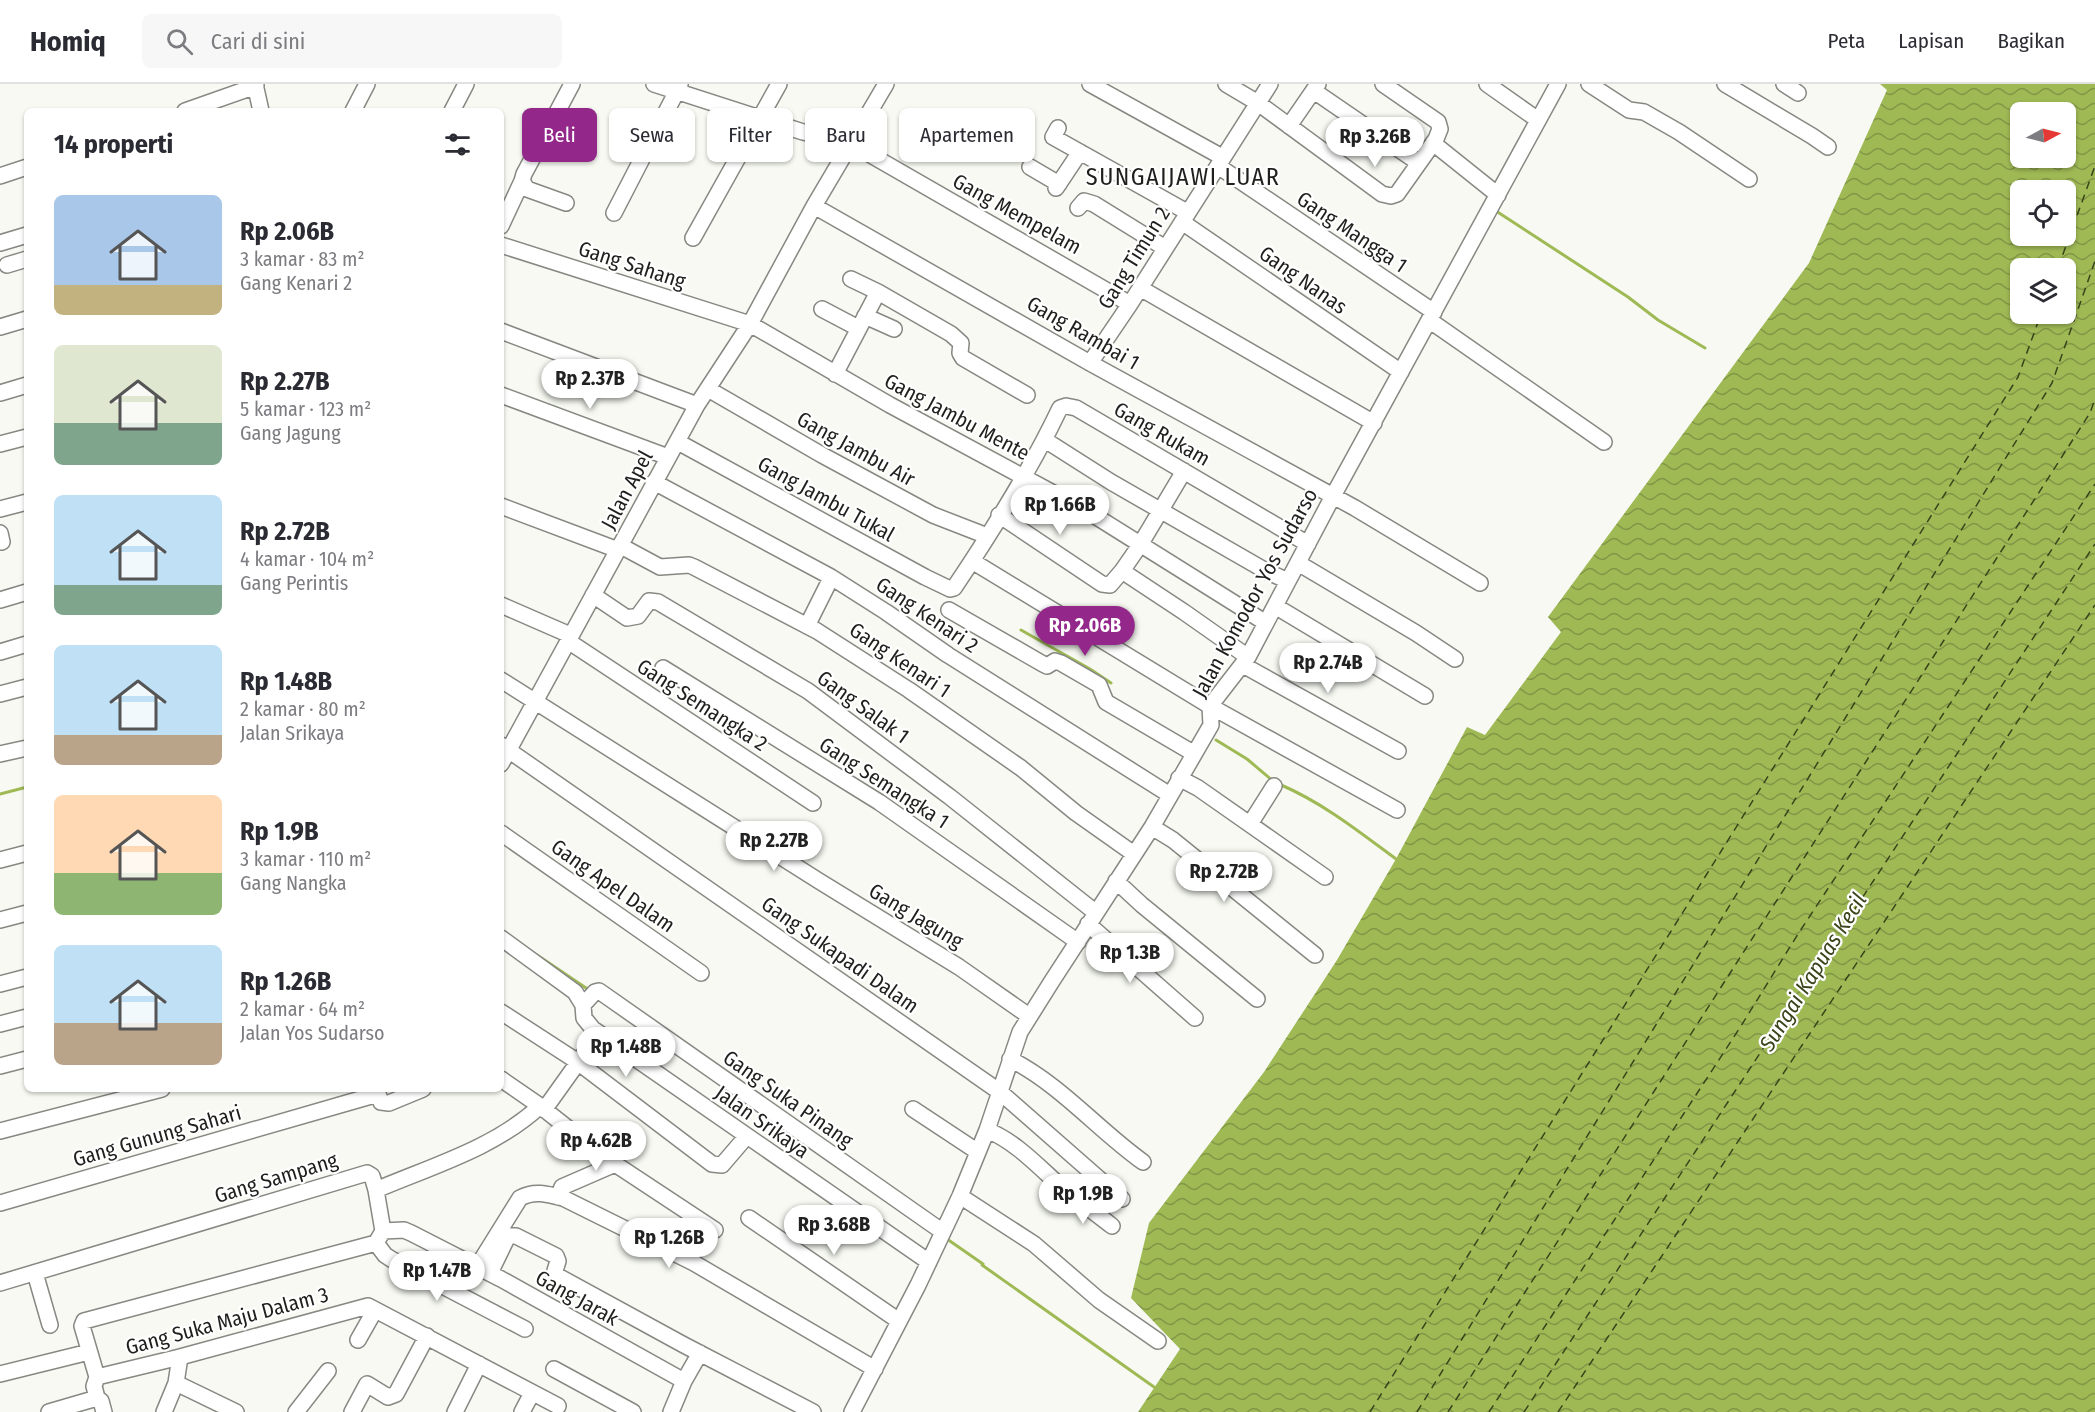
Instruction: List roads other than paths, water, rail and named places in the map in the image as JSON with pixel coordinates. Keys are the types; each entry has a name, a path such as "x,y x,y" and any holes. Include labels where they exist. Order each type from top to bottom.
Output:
{"street":[{"path":"355,108 367,84"},
{"path":"454,108 466,84"},
{"path":"504,220 524,174 572,84"},
{"path":"654,84 679,88 734,108"},
{"path":"766,108 779,84"},
{"name":"Jalan Apel","path":"871,108 886,84"},
{"name":"Gang Mangga 1","path":"1090,84 1220,162 1604,441"},
{"path":"1226,84 1258,103 1382,194 1391,196 1396,194 1419,163 1440,129 1438,122 1383,84"},
{"name":"Gang Timun 2","path":"1090,363 1131,304 1270,84"},
{"path":"1487,84 1538,120"},
{"name":"Jalan Komodor Yos Sudarso","path":"852,1412 960,1196 987,1130 1010,1059 1029,1016 1152,827 1211,725 1210,706 1245,661 1558,84"},
{"path":"1589,84 1629,110 1644,112 1679,132 1749,179"},
{"path":"1725,84 1828,147"},
{"path":"1784,84 1798,93"},
{"path":"192,108 256,85 260,108"},
{"path":"1289,126 1316,87 1419,163"},
{"path":"614,213 679,88"},
{"name":"Gang Nanas","path":"1058,128 1053,137 1184,217 1401,372"},
{"path":"1433,143 1498,195"},
{"path":"1030,166 1057,186 1080,152"},
{"path":"693,238 736,162"},
{"name":"Jalan Apel","path":"505,748 537,701 569,638 697,405 750,324 839,162"},
{"name":"Gang Mempelam","path":"883,162 1131,304"},
{"path":"0,176 24,168"},
{"path":"522,182 527,189 566,203"},
{"path":"1078,208 1084,201 1094,204 1165,248"},
{"name":"Gang Rambai 1","path":"813,206 1090,363 1333,496 1480,583"},
{"path":"0,243 24,236"},
{"name":"Gang Sahang","path":"504,246 750,324"},
{"path":"7,265 24,260"},
{"path":"851,279 951,334 961,343 960,353 963,358 1027,395"},
{"path":"1140,288 1374,423"},
{"path":"835,374 878,292"},
{"path":"822,309 861,322 894,329"},
{"path":"0,327 24,320"},
{"name":"Gang Jambu Mente","path":"750,324 890,405 1025,477 1266,623"},
{"path":"504,332 697,405"},
{"path":"0,393 24,386"},
{"name":"Gang Jambu Air","path":"708,389 822,455 933,515 987,536"},
{"path":"504,395 668,457"},
{"name":"Gang Rukam","path":"954,588 1025,477 1060,408 1066,406 1076,408 1308,544"},
{"path":"0,444 24,437"},
{"path":"1045,440 1111,482 1249,562 1288,581"},
{"name":"Gang Jambu Tukal","path":"678,442 946,588 954,588"},
{"path":"999,515 1102,585 1110,585 1140,545 1184,471"},
{"name":"Gang Kenari 2","path":"654,482 831,578 1170,795"},
{"path":"0,509 24,503"},
{"name":"Gang Kenari 1","path":"504,507 619,548 660,567 689,565 807,626 937,710 1021,768 1076,813 1134,854"},
{"path":"972,561 1210,706 1397,810"},
{"path":"1298,563 1416,633 1455,659"},
{"path":"1122,571 1184,612 1245,661 1398,751"},
{"path":"807,626 831,578"},
{"path":"0,600 24,593"},
{"name":"Gang Salak 1","path":"593,596 627,618 638,616 649,601 658,602 808,691 950,797 1092,918"},
{"name":"Gang Semangka 2","path":"504,606 569,638 813,803"},
{"path":"1275,606 1425,696"},
{"path":"949,609 1047,666 1055,661 1061,663 1099,685 1106,702 1196,748"},
{"path":"0,652 24,645"},
{"name":"Gang Semangka 1","path":"663,668 879,802 1077,942"},
{"name":"Gang Jagung","path":"504,682 959,967 1029,1016"},
{"path":"0,694 24,688"},
{"name":"Gang Sukapadi Dalam","path":"505,748 1000,1092 1122,1199"},
{"path":"0,754 24,749"},
{"path":"1179,778 1198,788 1324,877"},
{"path":"1250,824 1274,786"},
{"path":"1152,827 1173,840 1315,955"},
{"name":"Gang Apel Dalam","path":"504,835 700,973"},
{"path":"0,860 24,854"},
{"path":"1116,881 1257,999"},
{"path":"0,920 24,914"},
{"path":"1092,918 1195,1018"},
{"name":"Jalan Srikaya","path":"504,940 575,992 589,998 584,1018 587,1024 599,1034 929,1262"},
{"path":"0,984 24,978"},
{"name":"Gang Suka Pinang","path":"589,998 599,991 942,1232"},
{"path":"504,1014 578,1063 712,1164 722,1165 746,1137"},
{"path":"0,1024 24,1018"},
{"path":"525,1329 385,1255 380,1237 376,1190 499,1137 522,1122 542,1108 599,1034"},
{"path":"1010,1059 1053,1086 1117,1143 1143,1162"},
{"path":"0,1066 24,1060"},
{"path":"504,1081 615,1164 715,1230"},
{"path":"0,1131 150,1092"},
{"name":"Gang Gunung Sahari","path":"0,1203 377,1092 381,1102 389,1103 416,1092"},
{"path":"913,1109 978,1152"},
{"path":"987,1130 1001,1136 1028,1156 1074,1197 1112,1226"},
{"path":"558,1197 562,1187 615,1164"},
{"name":"Gang Sampang","path":"0,1284 367,1173 372,1176 376,1190"},
{"path":"484,1270 520,1198 540,1193 558,1197 694,1263 875,1369"},
{"path":"960,1196 1034,1244 1099,1300 1158,1341"},
{"path":"749,1218 899,1321"},
{"name":"Gang Jarak","path":"380,1237 404,1230 484,1270 684,1381"},
{"path":"484,1270 507,1238 516,1236 556,1256 558,1261 554,1274 813,1412"},
{"path":"49,1412 100,1405 94,1386 97,1377 82,1326 84,1321 380,1237"},
{"path":"35,1273 50,1325"},
{"name":"Gang Suka Maju Dalam 3","path":"97,1377 180,1357 365,1306 427,1336 558,1406"},
{"path":"358,1340 375,1310"},
{"path":"352,1412 366,1384 388,1397 396,1394 427,1336"},
{"path":"0,1374 89,1352"},
{"path":"671,1412 684,1381 700,1353"},
{"path":"164,1412 176,1383 180,1357"},
{"path":"455,1412 479,1364"},
{"path":"554,1369 633,1412"},
{"path":"296,1412 328,1371"},
{"path":"176,1383 236,1412"},
{"path":"522,1412 532,1393"}],"water":[{"name":"Sungai Kapuas Kecil","path":"1880,84 2095,84 2095,1412 1138,1412 1180,1349 1131,1298 1149,1223 1264,1072 1337,960 1396,859 1467,727 1485,735 1561,632 1548,617 1809,263 1887,90"}],"waterway":[{"path":"1496,211 1628,297 1658,320 1705,348"},
{"path":"1021,630 1111,683"},
{"path":"1216,740 1247,759 1273,781"},
{"path":"1279,784 1325,808 1396,859"},
{"path":"0,794 24,788"},
{"path":"537,955 589,990"},
{"path":"947,1239 983,1264"},
{"path":"982,1265 1154,1387"}],"district":[{"name":"SUNGAIJAWI LUAR","path":"1183,177"}]}
